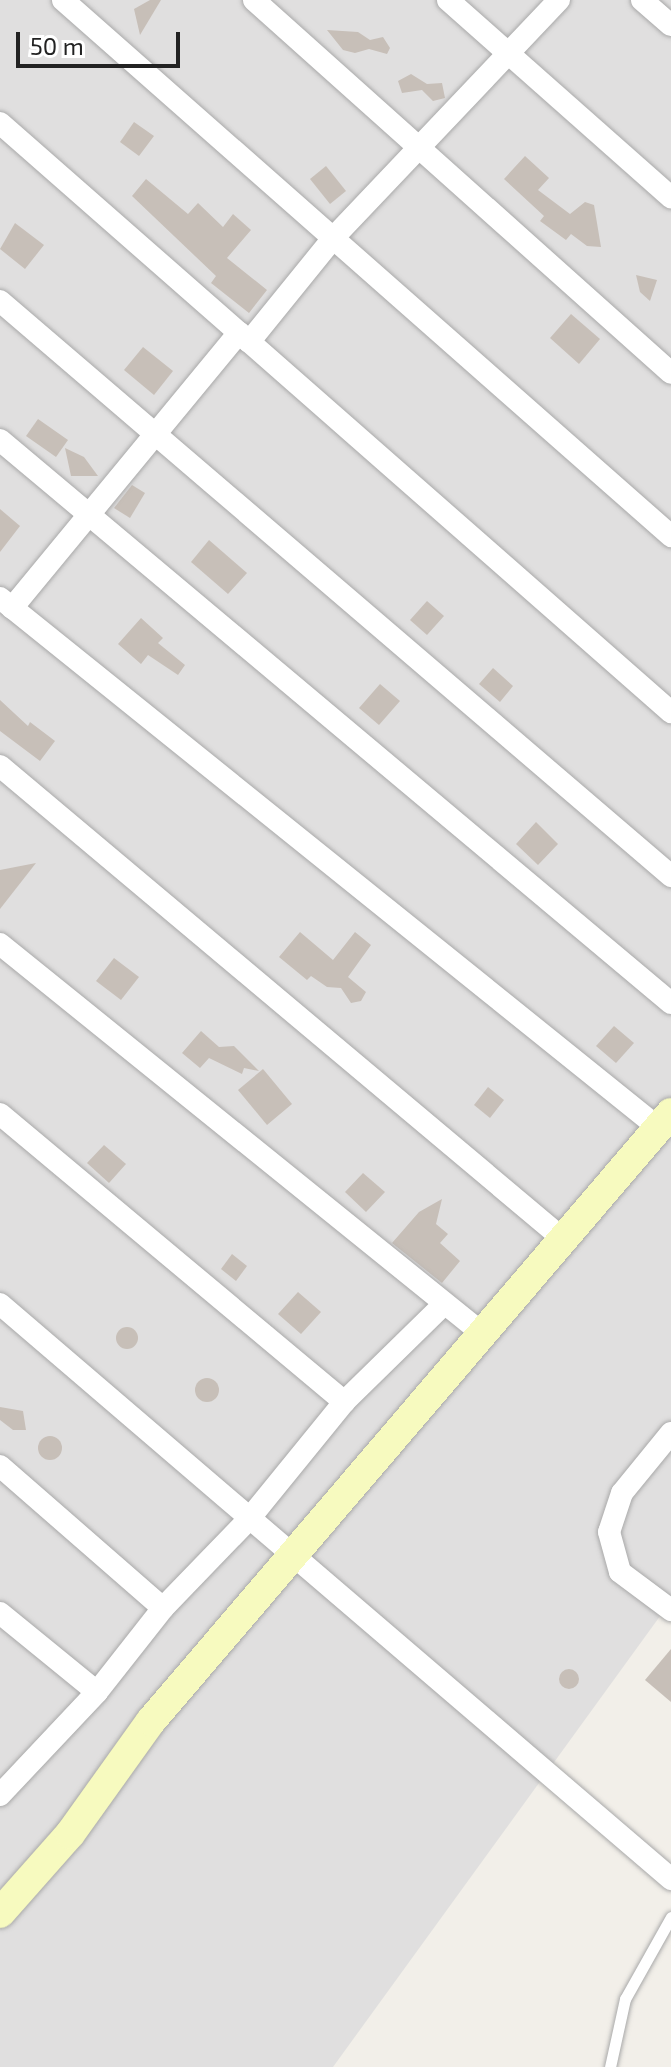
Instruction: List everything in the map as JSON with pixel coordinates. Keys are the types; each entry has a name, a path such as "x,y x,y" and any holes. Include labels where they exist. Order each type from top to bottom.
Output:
{"street":[{"path":"63,0 671,536"},
{"path":"254,0 671,373"},
{"path":"448,0 671,197"},
{"path":"0,1913 70,1834 151,1721 296,1557 562,1238 665,1121 6,603 87,513 153,432 559,0"},
{"path":"642,0 671,25"},
{"path":"0,123 671,712"},
{"path":"0,301 671,876"},
{"path":"0,440 671,1003"},
{"path":"0,766 562,1238"},
{"path":"0,944 443,1305 483,1334"},
{"path":"0,1114 344,1402"},
{"path":"0,1304 671,1879"},
{"path":"0,1795 97,1692 163,1608 249,1519 344,1402 443,1305"},
{"path":"671,1433 622,1493 609,1532 620,1572 671,1610"},
{"path":"0,1466 163,1608"},
{"path":"0,1613 97,1692"}],"lane":[{"path":"610,2067 625,1999 671,1917"}],"shaded area":[{"path":"0,0 671,0 671,1601 333,2067 0,2067"}],"building":[{"path":"150,0 161,0 140,35 134,9"},
{"path":"327,30 358,32 370,40 383,37 390,48 387,54 369,49 355,53 343,50"},
{"path":"411,74 427,84 442,83 445,98 433,101 422,90 402,93 398,81"},
{"path":"134,122 154,136 139,156 120,142"},
{"path":"525,156 549,178 538,190 570,214 585,202 594,205 601,247 587,246 571,234 566,240 540,221 544,216 504,179"},
{"path":"326,166 346,191 330,204 310,179"},
{"path":"146,179 188,214 198,203 223,227 233,214 251,230 227,258 267,290 249,313 211,283 216,276 132,196"},
{"path":"15,223 44,245 25,269 0,249"},
{"path":"636,275 657,280 650,301 640,292"},
{"path":"571,314 600,339 579,364 550,338"},
{"path":"143,347 173,371 154,395 124,370"},
{"path":"38,419 68,440 56,457 26,436"},
{"path":"65,448 84,457 98,476 71,476"},
{"path":"132,485 145,493 130,518 114,508"},
{"path":"0,509 20,526 0,552"},
{"path":"209,540 247,573 228,594 191,562"},
{"path":"427,601 444,616 427,635 410,620"},
{"path":"141,618 163,638 158,643 185,665 178,675 148,655 141,664 118,644"},
{"path":"493,668 513,686 500,702 479,684"},
{"path":"380,684 400,701 379,725 359,708"},
{"path":"0,700 28,726 30,722 55,741 40,761 0,731"},
{"path":"536,822 558,844 538,865 516,844"},
{"path":"36,863 0,909 0,870"},
{"path":"300,932 333,960 355,932 371,945 348,977 366,992 361,1001 351,1003 341,988 327,987 311,976 307,980 279,957"},
{"path":"114,958 139,977 121,1000 96,981"},
{"path":"614,1026 634,1043 616,1063 596,1046"},
{"path":"201,1031 219,1047 234,1046 259,1071 244,1068 242,1074 209,1058 200,1068 182,1053"},
{"path":"263,1069 292,1104 267,1125 238,1090"},
{"path":"488,1087 504,1100 490,1118 474,1105"},
{"path":"104,1145 126,1164 109,1183 87,1163"},
{"path":"363,1173 385,1192 366,1212 345,1192"},
{"path":"442,1199 436,1224 448,1234 440,1243 460,1261 442,1283 392,1243 419,1212"},
{"path":"232,1254 247,1266 236,1281 221,1269"},
{"path":"298,1292 321,1312 301,1334 278,1314"},
{"path":"127,1327 135,1330 138,1338 135,1346 127,1349 119,1346 116,1338 119,1330"},
{"path":"207,1378 216,1381 219,1390 216,1399 207,1402 198,1399 195,1390 198,1381"},
{"path":"0,1407 23,1411 26,1430 13,1430 0,1420"},
{"path":"50,1436 61,1443 62,1448 55,1459 50,1460 39,1453 38,1448 45,1437"},
{"path":"671,1649 671,1702 645,1680"},
{"path":"569,1669 576,1672 579,1679 576,1686 569,1689 562,1686 559,1679 562,1672"}]}
